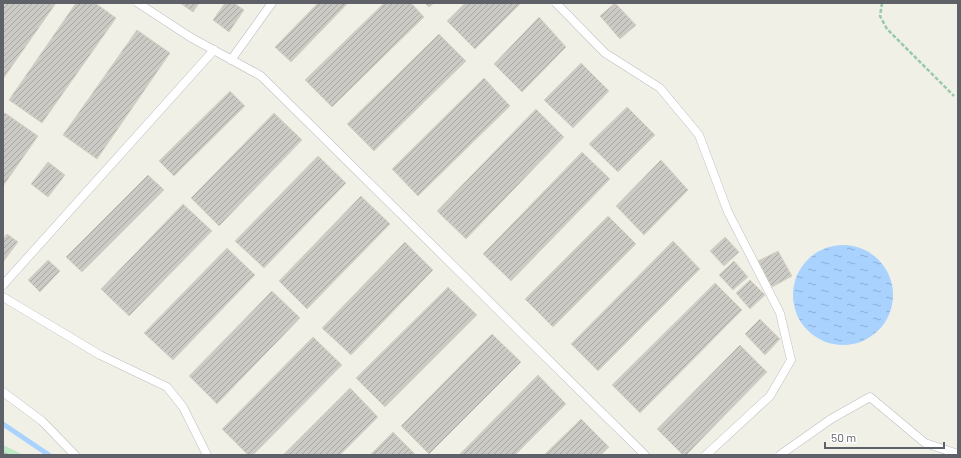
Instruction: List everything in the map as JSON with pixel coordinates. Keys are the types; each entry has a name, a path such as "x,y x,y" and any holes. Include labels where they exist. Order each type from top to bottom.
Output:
{"lane":[{"path":"138,3 190,37 261,76 645,455"},
{"path":"231,60 272,3"},
{"path":"556,3 605,53 660,88 699,135 728,212 780,313 791,360 770,396 706,455"},
{"path":"3,285 214,50"},
{"path":"3,297 100,355 167,387 183,407 207,455"},
{"path":"3,392 42,421 75,455"},
{"path":"780,455 831,419 870,398 925,443 958,454"}],"path":[{"path":"882,3 880,16 887,29 954,96"}],"green space":[{"path":"3,445 24,455 3,455"}],"water":[{"path":"843,245 862,249 878,260 889,276 893,295 889,314 878,330 862,341 843,345 824,341 808,330 797,314 793,295 797,276 808,260 824,249"}],"building":[{"path":"6,3 56,3 3,79 3,7"},
{"path":"76,3 95,3 116,18 42,123 9,100"},
{"path":"180,3 199,3 193,12"},
{"path":"225,3 234,3 244,10 229,32 213,20"},
{"path":"318,3 348,3 291,62 275,47"},
{"path":"384,3 411,3 424,17 332,107 305,80"},
{"path":"425,3 434,3 429,7"},
{"path":"465,3 520,4 475,49 447,21"},
{"path":"615,3 636,25 620,39 600,16"},
{"path":"539,17 566,47 522,92 494,64"},
{"path":"137,30 170,53 97,159 63,135"},
{"path":"439,34 466,61 374,151 347,124"},
{"path":"581,63 609,91 573,128 544,100"},
{"path":"484,78 510,106 418,196 392,169"},
{"path":"230,91 245,106 174,176 159,161"},
{"path":"627,107 655,135 618,172 589,144"},
{"path":"536,109 564,137 466,239 437,211"},
{"path":"5,113 38,136 3,186 3,115"},
{"path":"274,113 302,140 219,226 191,198"},
{"path":"582,152 610,179 511,281 483,254"},
{"path":"318,156 346,183 264,268 235,241"},
{"path":"661,160 688,190 644,235 616,206"},
{"path":"48,162 65,175 48,197 31,184"},
{"path":"148,175 164,190 82,272 66,257"},
{"path":"361,196 390,224 307,309 279,281"},
{"path":"183,204 212,231 129,316 101,289"},
{"path":"608,216 636,244 553,327 525,299"},
{"path":"7,234 18,242 3,262 3,239"},
{"path":"725,237 739,252 724,266 710,251"},
{"path":"673,241 700,269 598,371 571,344"},
{"path":"405,242 433,270 351,355 322,328"},
{"path":"227,248 255,275 173,360 144,333"},
{"path":"778,251 792,276 772,287 758,261"},
{"path":"48,260 60,271 40,292 28,280"},
{"path":"734,261 748,277 733,290 719,275"},
{"path":"750,280 765,295 750,309 736,293"},
{"path":"715,283 742,310 640,413 612,385"},
{"path":"448,287 477,315 385,407 356,378"},
{"path":"272,291 300,318 217,404 189,376"},
{"path":"760,319 780,339 765,355 745,334"},
{"path":"492,334 521,362 429,454 401,426"},
{"path":"313,337 342,365 253,455 248,455 222,429"},
{"path":"740,345 767,372 686,455 683,455 657,429"},
{"path":"538,375 566,404 515,455 459,455"},
{"path":"350,388 378,417 340,455 283,455"},
{"path":"581,419 609,447 601,455 544,455"},
{"path":"393,432 416,455 370,455"}],"waterway":[{"path":"3,424 49,455"}]}
